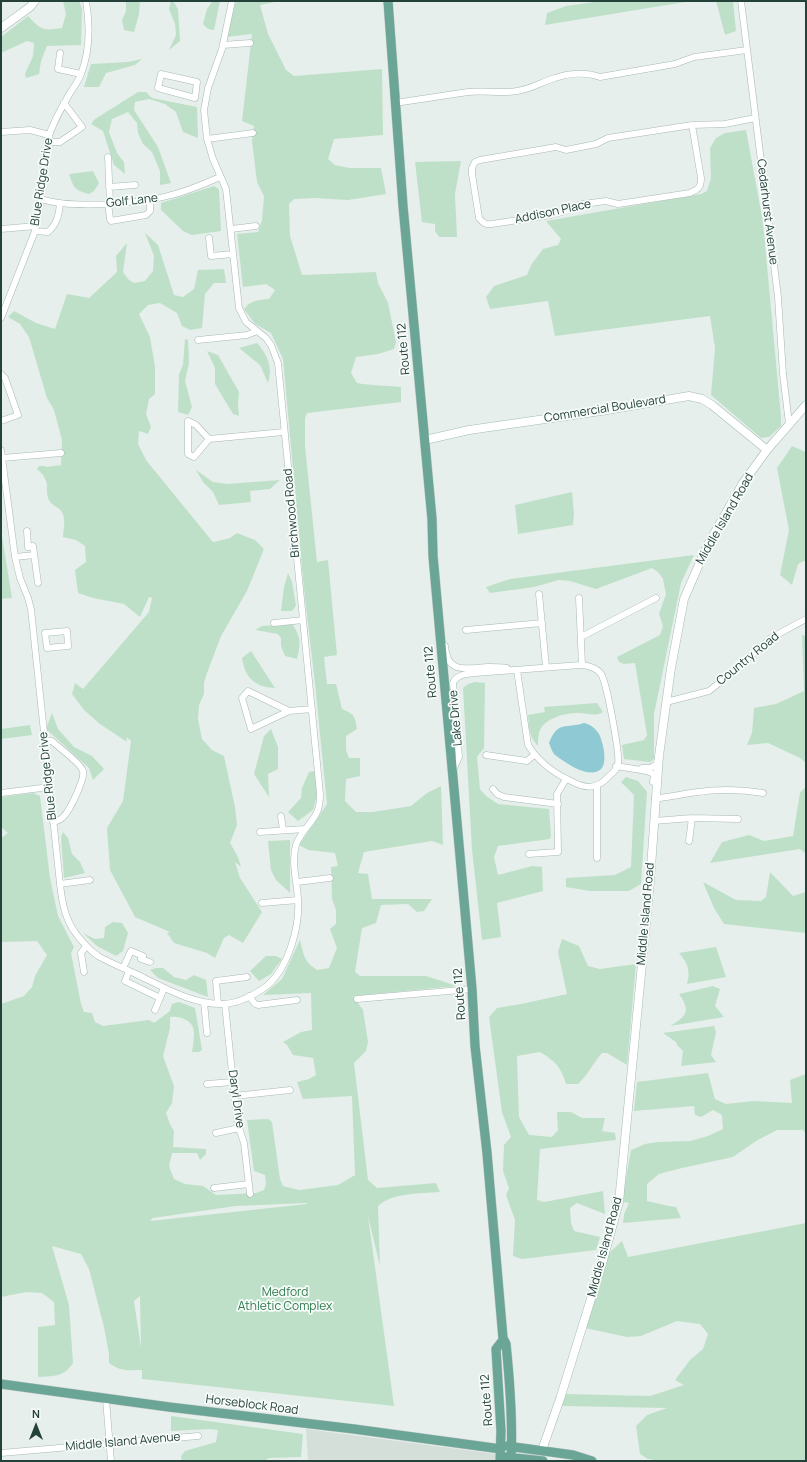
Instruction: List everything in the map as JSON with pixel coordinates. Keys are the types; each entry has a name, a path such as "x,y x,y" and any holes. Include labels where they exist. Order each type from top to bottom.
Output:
{"main road":[{"name":"Route 112","path":"388,1 403,206 432,519 436,598 453,772 503,1340 506,1344 510,1390 513,1432 511,1459"},
{"name":"Route 112","path":"500,1453 501,1431 496,1349 503,1340"},
{"name":"Horseblock Road","path":"1,1384 500,1453 511,1459 543,1461"},
{"name":"Horseblock Road","path":"500,1453 512,1446 573,1455 592,1461"}],"street":[{"path":"1,28 30,7 35,1"},
{"name":"Blue Ridge Drive","path":"1,318 3,308 35,229 41,199 49,135 64,103 81,74 88,46 86,1"},
{"name":"Birchwood Road","path":"225,1004 232,1003 249,996 269,984 286,960 295,934 298,917 295,848 299,838 317,812 320,794 279,371 275,353 271,345 266,338 246,322 239,308 226,189 220,177 208,139 204,110 208,88 223,45 232,1"},
{"name":"Cedarhurst Avenue","path":"741,1 778,297 789,424"},
{"path":"223,45 250,43"},
{"path":"395,103 479,91 499,93 517,92 558,77 584,73 600,77 675,64 694,57 747,50"},
{"path":"60,53 58,69 81,74"},
{"path":"195,98 197,82 161,74 158,88 206,101"},
{"path":"47,142 60,142 82,127 64,103"},
{"name":"Addison Place","path":"692,125 701,185 698,189 690,193 618,204 606,201 583,204 575,206 570,210 551,215 487,224 482,223 479,218 472,174 472,168 475,162 556,147 566,150 596,144 608,138 692,125 726,124 756,118"},
{"path":"1,132 30,130 49,135"},
{"path":"208,139 253,133"},
{"path":"108,157 110,219 146,215 150,211 150,200"},
{"name":"Golf Lane","path":"41,199 60,203 109,203 150,200 171,196 220,177"},
{"path":"110,187 135,185"},
{"path":"1,229 35,229 48,232 53,228 58,218 60,203"},
{"path":"231,229 256,226"},
{"path":"209,238 211,256 233,254"},
{"path":"198,340 247,336 257,331"},
{"path":"1,374 4,378 18,415 1,421"},
{"name":"Commercial Boulevard","path":"425,440 469,430 601,411 689,396 702,399 712,405 768,450"},
{"name":"Middle Island Road","path":"542,1450 560,1399 603,1260 619,1202 650,881 659,756 666,702 684,599 707,546 743,483 789,424 806,405"},
{"path":"209,439 196,425 188,421 188,454 194,457 209,439 284,432"},
{"name":"Blue Ridge Drive","path":"1,450 15,557 20,578 28,598 34,634 62,903 67,919 76,934 86,946 98,955 164,988 204,1002 225,1004"},
{"path":"2,458 61,453"},
{"path":"27,531 28,546 33,546 38,584"},
{"path":"15,557 34,555"},
{"path":"539,594 546,667"},
{"name":"Lake Drive","path":"436,598 440,601 446,652 449,662 454,667 461,669 490,667 517,670"},
{"path":"578,598 582,665"},
{"path":"581,636 656,598"},
{"name":"Country Road","path":"666,702 709,691 771,638 806,619"},
{"path":"274,623 303,620"},
{"path":"466,630 542,623"},
{"path":"34,634 45,633"},
{"name":"Lake Drive","path":"453,772 459,756 454,680 462,675 582,665 588,666 601,673 604,679 608,696 617,765"},
{"path":"517,670 528,745 534,755 547,767 566,779 586,787 597,787 605,781 617,765"},
{"path":"289,711 248,691 242,698 251,729 289,711 312,709"},
{"path":"44,741 52,741 80,767 83,773 82,781 66,814 60,820 53,822"},
{"path":"486,755 527,761 534,755"},
{"path":"617,765 650,768 656,765 659,756"},
{"path":"617,765 654,774 653,789 655,800 708,790 746,790 763,793"},
{"path":"529,854 558,852 557,794 566,779"},
{"path":"1,793 50,787"},
{"path":"597,787 597,858"},
{"path":"493,789 497,794 504,797 558,804"},
{"path":"281,816 283,830"},
{"path":"654,822 692,818 738,818"},
{"path":"688,841 692,818"},
{"path":"260,832 305,829"},
{"path":"297,882 330,878"},
{"path":"60,884 90,880"},
{"path":"262,903 298,900"},
{"path":"84,972 81,953 86,946"},
{"path":"150,962 141,959 143,956 131,951 125,981 160,998"},
{"path":"218,1004 216,981 247,977"},
{"path":"155,1010 164,988"},
{"path":"357,999 472,989"},
{"path":"249,996 255,1004 258,1005 298,1000"},
{"path":"204,1002 208,1033"},
{"name":"Daryl Drive","path":"225,1004 232,1082 239,1128 244,1143 250,1194"},
{"path":"207,1084 232,1082"},
{"path":"234,1096 290,1090"},
{"path":"216,1133 239,1128"},
{"path":"214,1188 249,1184"},
{"path":"106,1399 111,1461"},
{"name":"Middle Island Avenue","path":"1,1453 198,1436"}],"shaded area":[{"path":"306,1429 496,1454 541,1461 308,1461"}],"green space":[{"path":"63,1 79,1 82,9 81,45 47,46 41,61 39,74 26,78 25,74 33,56 34,43 27,41 1,53 1,37 28,16 39,27 46,29 62,28 66,14"},
{"path":"126,1 140,1 139,14 134,32 124,30 122,20 126,11"},
{"path":"171,1 173,1 178,9 180,41 169,50 176,35 175,24 169,9"},
{"path":"211,1 220,1 214,30 208,29 203,24 207,9 212,2"},
{"name":"Medford Athletic Complex","path":"236,1 280,1 260,5 268,34 286,70 294,76 382,69 383,135 334,139 328,159 335,165 349,168 381,168 386,194 348,200 314,198 294,199 289,204 290,236 302,275 376,272 378,283 388,303 396,342 394,349 378,354 356,357 351,373 357,383 401,387 401,402 307,413 305,418 305,446 317,562 328,560 337,655 324,657 327,684 336,684 342,709 349,712 353,716 356,721 357,729 346,736 346,750 349,758 360,758 360,776 346,779 345,801 356,812 373,812 411,806 427,793 441,786 443,845 432,841 364,852 358,873 368,874 372,899 432,899 424,911 417,912 408,904 381,905 376,923 362,928 355,972 360,976 426,976 457,986 353,996 363,1010 368,1042 366,1051 354,1063 368,1180 377,1188 436,1183 440,1192 399,1196 384,1201 378,1206 380,1266 368,1216 394,1406 142,1379 142,1370 124,1370 117,1368 109,1363 109,1354 104,1327 89,1269 81,1254 52,1246 69,1305 73,1363 70,1368 58,1375 38,1377 38,1327 55,1325 54,1302 42,1293 26,1292 1,1297 1,1004 24,996 32,987 35,976 47,955 37,941 1,942 1,838 8,833 1,827 1,797 33,793 40,796 50,878 58,916 74,947 71,953 81,1004 84,1012 92,1013 95,1022 103,1026 149,1020 154,1023 170,1011 172,1004 179,1002 195,1008 202,1050 199,1052 192,1052 194,1033 192,1025 182,1018 170,1017 170,1028 163,1056 174,1086 172,1103 166,1113 174,1131 173,1147 206,1149 206,1154 200,1160 197,1153 172,1153 169,1166 174,1179 185,1184 203,1186 216,1195 256,1193 264,1190 266,1184 265,1175 254,1171 247,1120 268,1119 272,1122 280,1179 283,1186 299,1190 338,1185 355,1175 352,1096 303,1099 297,1082 309,1079 316,1075 313,1058 293,1055 287,1045 283,1042 301,1032 312,1030 311,993 263,995 282,979 300,940 309,964 317,970 329,968 337,948 330,929 336,924 336,910 332,899 331,867 338,866 335,853 308,850 299,845 327,804 304,589 283,359 271,333 255,324 244,309 252,302 269,299 275,290 266,284 243,287 237,234 258,232 262,220 264,196 257,182 252,141 254,126 242,121 252,34 226,37","holes":["307,1204 150,1221 153,1218 236,1206","140,1296 141,1348 134,1301"]},
{"path":"602,1 691,1 545,25 547,13 566,6"},
{"path":"716,1 733,1 736,31 725,35"},
{"path":"142,59 135,65 106,73 99,87 84,87 91,64 128,62"},
{"path":"138,92 146,92 152,98 197,107 198,138 183,132 176,112 165,104 149,99 135,102 134,110 158,147 171,183 160,185 160,171 152,152 143,144 138,133 137,123 128,112 112,119 109,132 117,153 124,162 125,174 114,165 103,131 91,124 95,119"},
{"path":"746,130 763,222 781,417 781,426 769,437 761,438 711,395 715,348 710,316 555,336 548,301 490,309 486,297 494,286 527,275 531,265 543,249 558,245 561,239 546,221 701,194 707,191 711,178 710,148 716,138 725,133"},
{"path":"461,161 455,194 457,237 439,237 435,231 435,224 422,222 415,162"},
{"path":"93,171 99,183 94,191 89,194 77,190 69,174"},
{"path":"214,186 219,189 221,231 192,235 183,231 161,210 161,203"},
{"path":"145,233 158,245 174,295 183,297 194,289 198,270 224,269 226,283 214,283 205,294 202,328 190,330 182,326 177,313 160,303 148,305 139,314 150,337 155,367 155,394 149,399 146,414 151,427 148,434 139,431 138,444 146,460 212,541 214,542 230,538 237,533 255,540 264,549 247,591 221,636 207,673 204,683 204,694 199,705 198,719 202,739 212,750 224,756 235,807 237,825 230,843 238,857 241,867 235,862 240,878 262,912 243,943 229,935 224,938 215,958 207,953 174,943 167,933 170,932 135,917 110,870 107,828 123,801 131,741 126,737 127,742 100,724 84,710 72,694 75,683 83,689 149,612 152,598 149,597 140,617 124,604 93,598 78,593 75,570 86,562 85,546 76,540 63,537 63,514 50,501 47,495 46,481 37,469 39,466 46,467 61,465 62,440 54,410 47,398 29,337 20,324 8,317 14,311 36,323 55,329 67,294 89,298 117,272 116,256 127,243 123,272 129,280 134,283 145,281 153,271 154,256"},
{"path":"185,339 188,340 189,363 185,381 192,407 188,415 178,412 179,374 183,365"},
{"path":"257,343 267,357 270,367 268,383 260,365 239,348"},
{"path":"207,351 218,355 239,392 239,416 233,414 215,384 215,368"},
{"path":"792,446 806,452 806,560 798,564 792,585 780,575 789,530 777,468"},
{"path":"196,470 213,482 227,484 280,480 270,489 250,491 251,502 219,505 213,492 203,482"},
{"path":"572,492 574,514 573,525 518,534 515,505"},
{"path":"1,530 12,598 1,599"},
{"path":"694,555 681,583 654,714 654,759 650,762 624,759 622,745 644,740 647,735 635,663 624,664 619,662 617,657 660,635 663,626 659,614 666,594 663,579 658,572 652,568 596,589 570,581 559,580 534,587 490,593 486,587 510,579"},
{"path":"288,573 292,582 296,606 292,611 281,611 284,587"},
{"path":"292,624 299,637 297,659 285,656 281,646 281,638 278,634 255,630 262,626"},
{"path":"802,635 806,636 806,763 800,758 768,743 747,745 752,733 754,708 776,704 804,691"},
{"path":"251,651 275,688 262,686 248,676 243,665 242,658"},
{"path":"475,682 485,683 484,748 477,757 480,789 486,796 498,804 549,809 551,836 550,839 498,846 494,857 498,875 532,866 542,867 543,891 497,903 501,937 482,940 472,850 463,688 468,684"},
{"path":"597,703 603,712 594,715 573,713 561,715 550,720 541,728 538,746 535,743 530,732 528,715 545,712 544,707"},
{"path":"52,713 58,729 74,747 92,756 104,769 93,780 89,768 46,729"},
{"path":"30,725 32,735 1,739 1,729"},
{"path":"271,729 278,747 278,769 268,774 269,797 254,774 264,736"},
{"path":"315,771 317,796 313,810 298,821 288,812 301,798 302,788 309,772"},
{"path":"626,777 638,781 647,792 641,884 629,891 590,891 566,887 566,878 615,875 631,867 634,795 621,782"},
{"path":"806,786 806,854 800,849 710,863 722,842 749,835 764,841 793,836 800,793"},
{"path":"63,832 68,838 72,854 80,862 85,873 64,878 61,837"},
{"path":"290,840 290,893 276,880 271,870 268,841"},
{"path":"770,872 793,896 806,892 806,933 724,924 714,908 703,882 736,900 761,901 766,897"},
{"path":"113,922 122,923 128,933 123,951 116,956 97,946 83,933 95,939 104,938 105,927"},
{"path":"562,939 579,946 588,966 600,969 636,964 627,1065 607,1053 602,1053 585,1077 578,1084 566,1084 557,1065 550,1058 540,1052 517,1056 519,1117 529,1135 552,1137 558,1130 557,1112 571,1112 582,1118 605,1118 602,1131 615,1133 616,1140 540,1149 537,1200 544,1202 603,1191 605,1214 577,1203 570,1208 571,1223 574,1231 600,1237 596,1250 522,1259 513,1256 515,1220 506,1195 509,1188 503,1171 504,1145 511,1137 502,1112 489,1017 497,1008 567,994 558,952"},
{"path":"716,947 726,977 687,984 689,975 688,967 679,953"},
{"path":"266,956 276,956 282,959 271,974 259,981 250,971"},
{"path":"163,968 174,977 186,980 194,975 206,980 208,997 158,978 150,970"},
{"path":"713,986 720,989 715,1006 724,1017 670,1026 680,1019 685,1013 685,1005 679,994"},
{"path":"714,1026 716,1032 711,1055 716,1062 681,1066 683,1051 676,1042 663,1033"},
{"path":"708,1073 715,1099 726,1104 754,1101 792,1103 790,1080 806,1074 806,1134 803,1130 777,1130 756,1141 733,1157 659,1174 647,1184 647,1201 676,1207 681,1218 623,1223 624,1214 629,1203 624,1202 624,1189 631,1150 645,1144 658,1142 690,1141 708,1136 723,1129 722,1115 713,1110 701,1117 695,1115 694,1106 634,1111 637,1082"},
{"path":"806,1223 806,1461 659,1461 648,1459 640,1454 636,1426 647,1415 667,1408 561,1406 565,1394 650,1396 684,1385 675,1380 690,1360 703,1349 708,1334 700,1324 677,1321 641,1336 627,1337 585,1328 609,1253 622,1241 628,1257"},
{"path":"171,1416 303,1434 301,1457 269,1458 264,1461 182,1461 181,1456 185,1451 216,1442 218,1430 171,1431"}],"water":[{"path":"584,723 595,729 601,738 604,762 601,769 596,772 583,771 570,765 554,754 549,743 552,736 559,728"}]}
